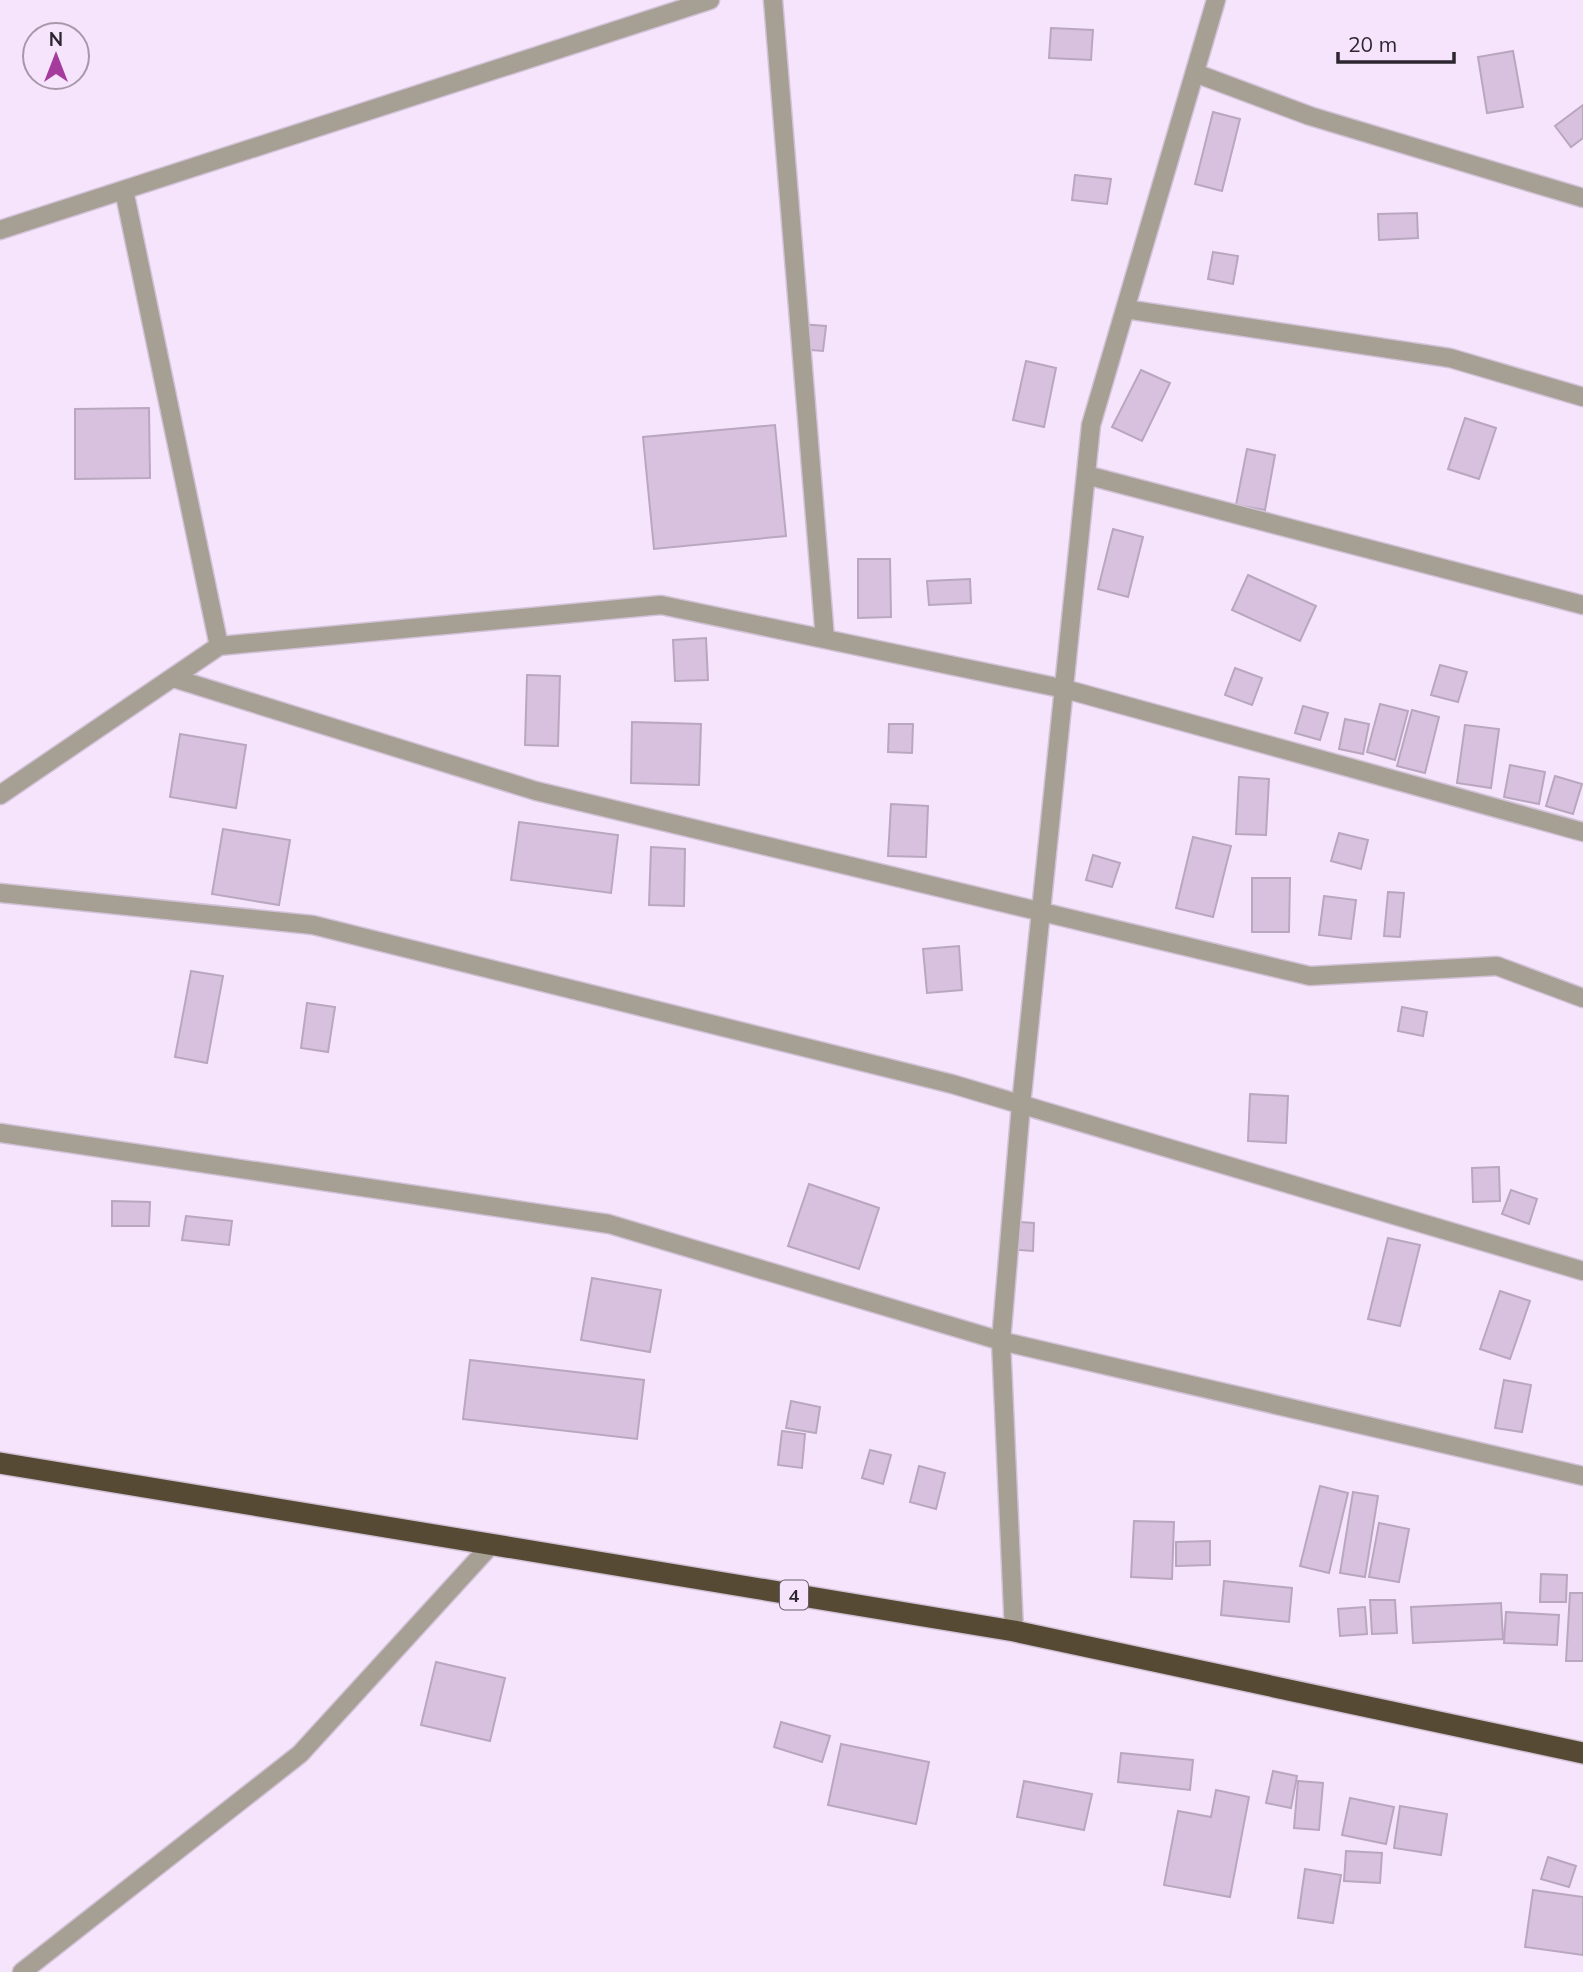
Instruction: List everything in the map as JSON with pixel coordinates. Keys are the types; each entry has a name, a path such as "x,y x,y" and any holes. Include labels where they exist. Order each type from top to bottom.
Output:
{"highway":[{"name":"4","path":"0,1463 1014,1631 1583,1754"}],"street":[{"path":"0,230 710,0"},
{"path":"773,0 825,639"},
{"path":"1014,1631 1001,1341 1021,1105 1091,425 1216,0"},
{"path":"1195,73 1310,116 1583,198"},
{"path":"124,190 219,646"},
{"path":"1125,309 1450,358 1583,397"},
{"path":"1086,475 1583,606"},
{"path":"0,795 219,646 661,605 1065,690 1583,832"},
{"path":"173,678 536,791 1041,914 1310,976 1497,966 1583,998"},
{"path":"0,892 313,925 952,1084 1583,1271"},
{"path":"0,1133 610,1224 1001,1341 1583,1476"},
{"path":"22,1972 300,1754 491,1545"}],"building":[{"path":"1051,28 1093,30 1091,60 1049,58"},
{"path":"1513,51 1523,107 1487,113 1478,57"},
{"path":"1583,105 1583,138 1571,147 1555,126"},
{"path":"1213,112 1240,119 1222,191 1195,184"},
{"path":"1075,175 1111,179 1107,204 1072,200"},
{"path":"1417,213 1418,238 1379,240 1378,214"},
{"path":"1213,252 1238,256 1233,284 1208,279"},
{"path":"800,324 826,326 823,351 798,349"},
{"path":"1026,361 1056,368 1044,427 1013,420"},
{"path":"1141,370 1170,383 1142,441 1112,427"},
{"path":"149,408 150,478 75,479 75,409"},
{"path":"1465,418 1496,428 1479,479 1448,469"},
{"path":"775,425 786,536 654,549 643,437"},
{"path":"1247,449 1275,455 1265,510 1236,505"},
{"path":"1113,529 1143,537 1128,597 1098,589"},
{"path":"858,559 890,559 891,617 858,618"},
{"path":"1248,575 1316,606 1300,641 1232,610"},
{"path":"970,579 971,603 929,605 927,581"},
{"path":"706,638 708,680 675,681 673,640"},
{"path":"1440,665 1467,672 1458,702 1431,695"},
{"path":"1235,668 1262,678 1252,705 1225,695"},
{"path":"527,675 560,676 558,746 525,745"},
{"path":"1380,704 1408,711 1395,760 1367,752"},
{"path":"1303,706 1328,713 1320,740 1295,733"},
{"path":"1412,710 1439,717 1425,773 1397,766"},
{"path":"1345,719 1369,724 1363,754 1339,749"},
{"path":"632,722 701,724 699,785 631,783"},
{"path":"889,724 913,724 912,753 888,752"},
{"path":"1465,725 1499,729 1491,788 1457,783"},
{"path":"180,734 246,745 236,808 170,797"},
{"path":"1510,765 1545,772 1539,804 1504,797"},
{"path":"1555,776 1582,784 1573,814 1546,806"},
{"path":"1239,777 1269,779 1266,835 1236,834"},
{"path":"891,804 928,806 926,857 888,856"},
{"path":"519,822 618,835 611,893 511,880"},
{"path":"223,829 290,840 279,905 212,894"},
{"path":"1339,833 1368,840 1361,869 1331,861"},
{"path":"1193,837 1231,846 1213,917 1176,908"},
{"path":"651,847 685,849 684,906 649,905"},
{"path":"1093,855 1120,863 1112,887 1086,880"},
{"path":"1252,878 1290,878 1289,932 1252,932"},
{"path":"1388,892 1404,893 1400,937 1384,936"},
{"path":"1324,896 1356,900 1351,939 1319,935"},
{"path":"959,946 962,990 927,993 923,949"},
{"path":"191,971 223,976 207,1063 175,1057"},
{"path":"307,1003 335,1007 328,1052 301,1048"},
{"path":"1402,1007 1427,1012 1423,1036 1398,1031"},
{"path":"1250,1094 1288,1096 1286,1143 1248,1141"},
{"path":"1499,1167 1500,1201 1473,1202 1472,1168"},
{"path":"809,1184 879,1208 859,1269 788,1246"},
{"path":"1511,1190 1537,1199 1529,1224 1502,1214"},
{"path":"112,1201 150,1202 149,1226 112,1226"},
{"path":"186,1216 232,1221 229,1245 182,1240"},
{"path":"1007,1221 1034,1223 1033,1251 1005,1249"},
{"path":"1388,1238 1420,1245 1400,1326 1368,1319"},
{"path":"592,1278 661,1290 650,1352 581,1340"},
{"path":"1500,1291 1530,1301 1510,1359 1480,1349"},
{"path":"470,1360 644,1380 637,1439 463,1419"},
{"path":"1504,1380 1531,1385 1522,1432 1495,1428"},
{"path":"791,1401 820,1407 816,1433 786,1428"},
{"path":"782,1431 805,1434 802,1468 778,1465"},
{"path":"870,1450 891,1455 883,1484 862,1478"},
{"path":"919,1466 945,1473 936,1509 910,1502"},
{"path":"1320,1486 1348,1493 1329,1573 1300,1566"},
{"path":"1353,1492 1378,1496 1365,1577 1340,1573"},
{"path":"1134,1521 1174,1522 1172,1579 1131,1577"},
{"path":"1379,1523 1409,1529 1399,1582 1369,1577"},
{"path":"1210,1541 1210,1565 1176,1566 1176,1542"},
{"path":"1541,1574 1567,1575 1566,1602 1540,1602"},
{"path":"1224,1581 1292,1588 1289,1622 1221,1615"},
{"path":"1570,1593 1583,1593 1583,1661 1566,1661"},
{"path":"1370,1600 1395,1600 1397,1633 1372,1634"},
{"path":"1501,1603 1503,1639 1413,1643 1411,1607"},
{"path":"1365,1607 1367,1634 1340,1636 1338,1609"},
{"path":"1506,1612 1559,1615 1557,1645 1504,1643"},
{"path":"436,1662 505,1678 490,1741 421,1725"},
{"path":"781,1722 830,1736 822,1762 774,1747"},
{"path":"841,1744 929,1762 916,1824 828,1805"},
{"path":"1121,1753 1193,1760 1190,1790 1118,1782"},
{"path":"1273,1771 1297,1776 1291,1808 1266,1803"},
{"path":"1024,1781 1092,1794 1084,1830 1017,1817"},
{"path":"1298,1781 1323,1783 1319,1830 1294,1828"},
{"path":"1216,1790 1249,1797 1230,1897 1164,1885 1178,1811 1211,1817"},
{"path":"1350,1798 1394,1807 1386,1844 1342,1835"},
{"path":"1400,1806 1447,1814 1441,1855 1394,1848"},
{"path":"1346,1851 1382,1853 1380,1883 1344,1881"},
{"path":"1548,1857 1576,1866 1569,1887 1541,1879"},
{"path":"1305,1869 1341,1875 1333,1923 1298,1918"},
{"path":"1533,1890 1583,1897 1583,1955 1525,1947"}]}
